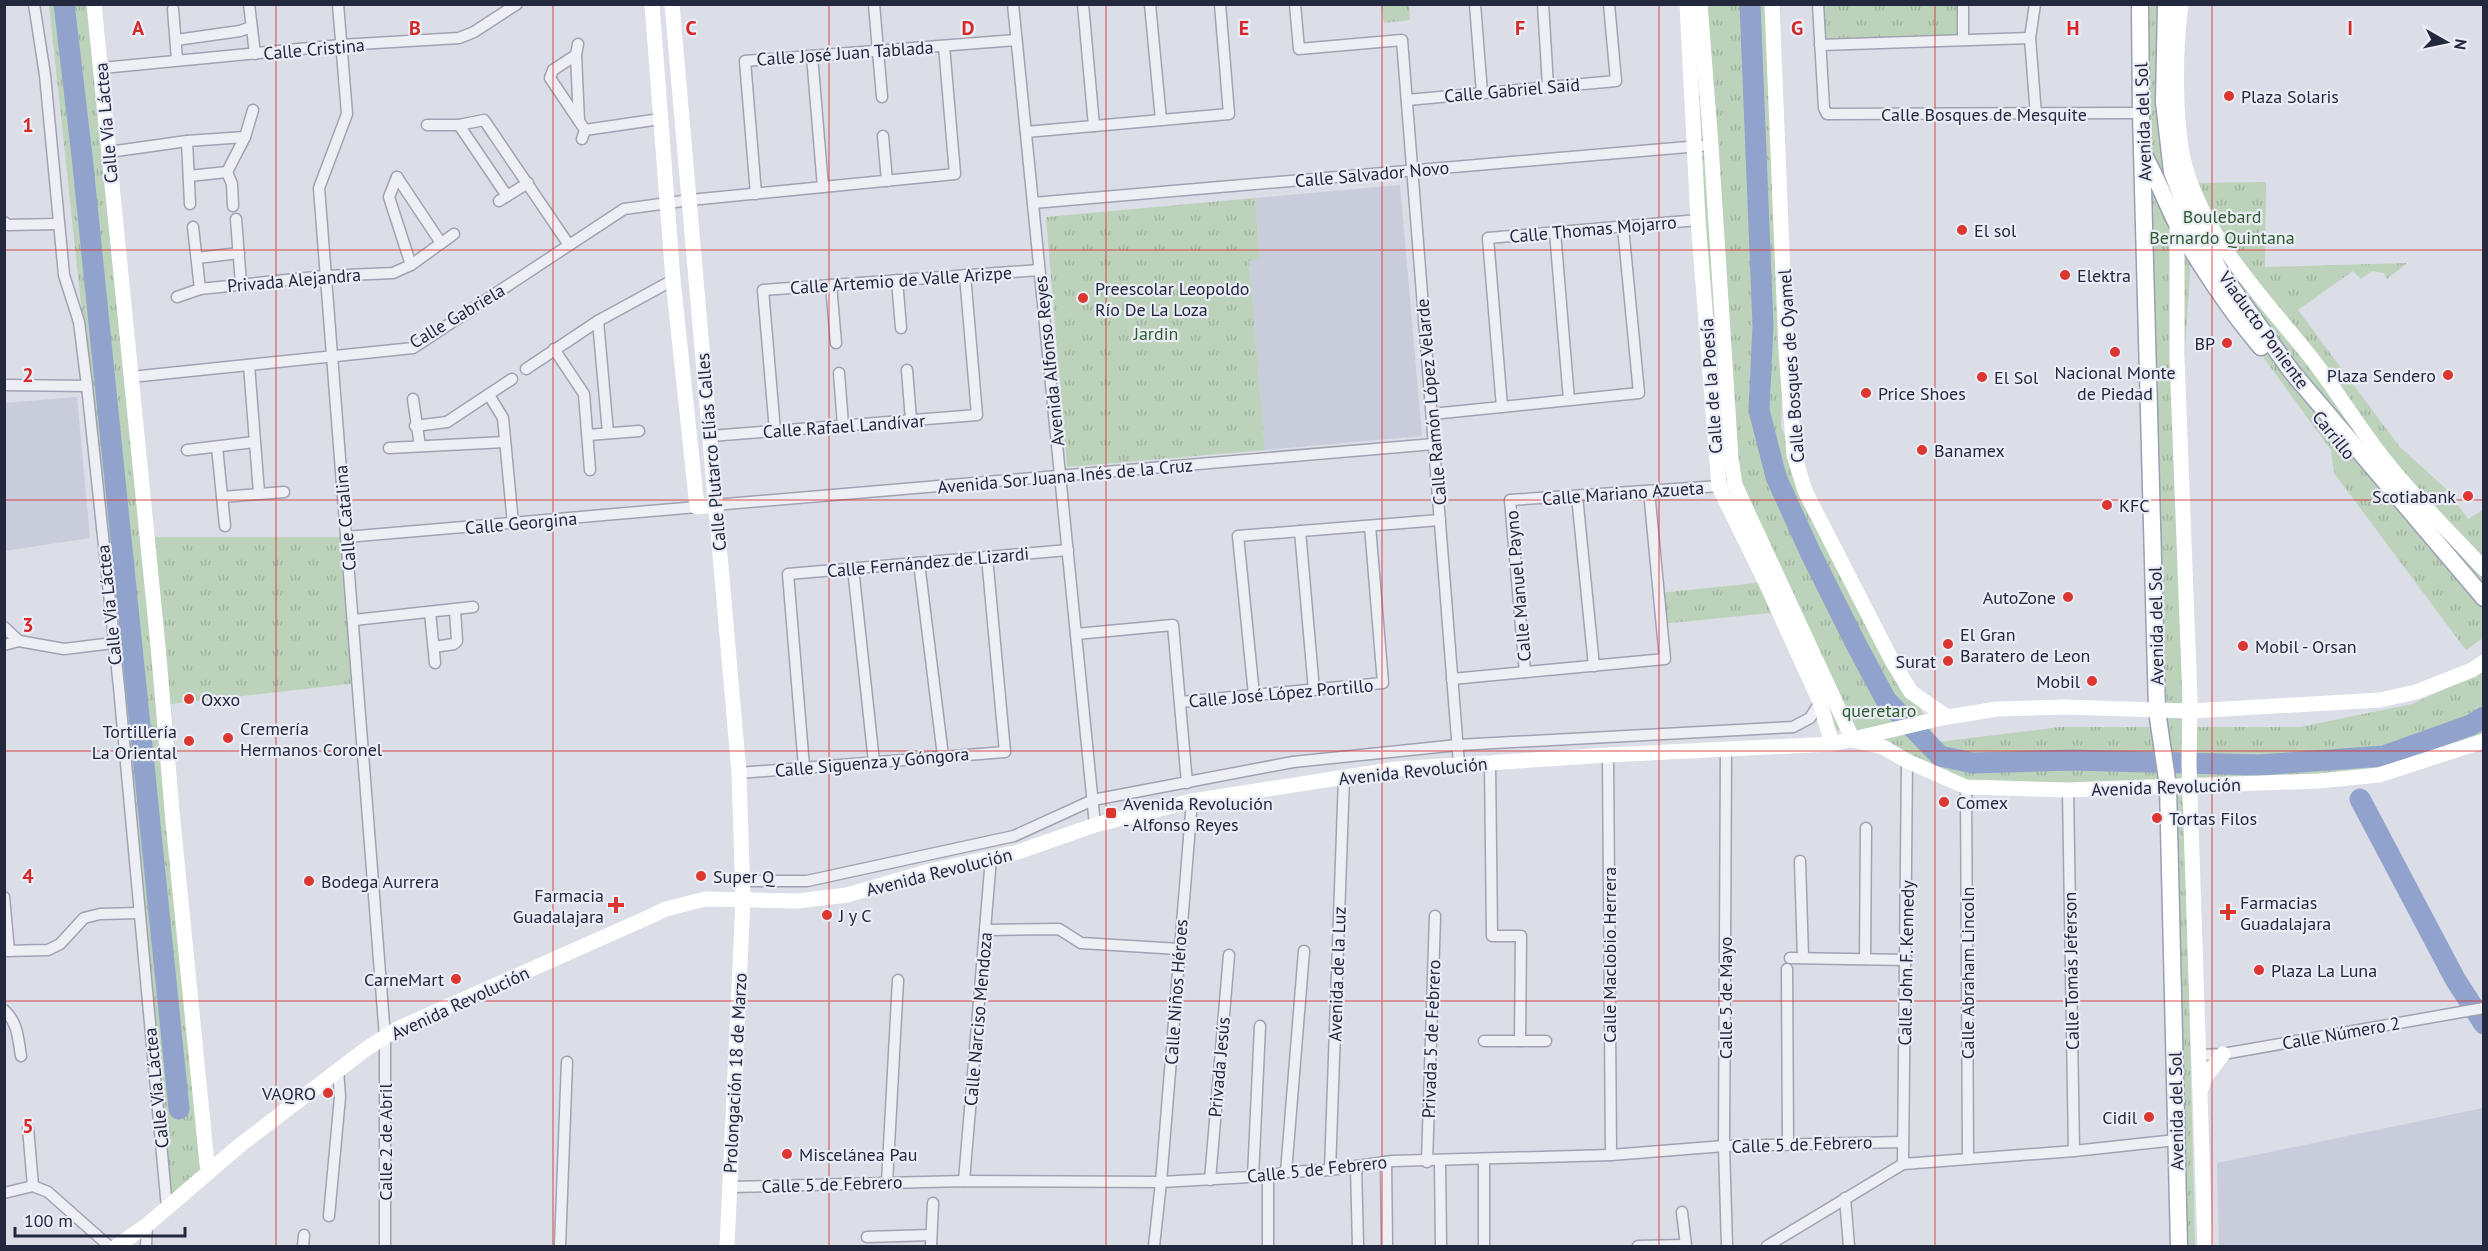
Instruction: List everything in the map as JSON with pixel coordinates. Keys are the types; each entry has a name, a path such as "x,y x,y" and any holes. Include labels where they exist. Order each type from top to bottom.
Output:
{"main road":[{"name":"Avenida del Sol","path":"2140,4 2157,711 2168,786 2179,1246"},
{"name":"Viaducto Poniente","path":"2171,6 2164,69 2164,102 2172,172 2186,208 2221,273 2292,372 2484,598"},
{"name":"Carrillo","path":"2144,155 2159,182 2177,224 2211,278 2257,343 2374,484 2484,611"}],"street":[{"name":"Calle Vía Láctea","path":"34,4 45,75 57,224 64,275 80,322 167,1208"},
{"name":"Calle Vía Láctea","path":"94,4 209,1172"},
{"path":"241,4 250,23"},
{"path":"249,4 255,54"},
{"name":"Calle Catalina","path":"338,4 347,114 319,188 385,1037"},
{"name":"Calle Cristina","path":"102,68 341,45 459,38 474,32 517,4"},
{"name":"Calle Plutarco Elías Calles","path":"652,4 673,280 697,507"},
{"name":"Calle Plutarco Elías Calles","path":"672,4 739,773 743,900"},
{"path":"874,4 882,97"},
{"name":"Avenida Alfonso Reyes","path":"1013,4 1095,825"},
{"path":"1083,4 1094,126"},
{"path":"1150,4 1161,120"},
{"path":"1026,132 1229,114 1220,4"},
{"name":"Calle Ramón López Velarde","path":"1295,4 1299,50 1402,40 1459,764"},
{"path":"1475,4 1482,93"},
{"path":"1543,4 1548,86"},
{"name":"Calle Gabriel Said","path":"1407,100 1616,81 1609,4"},
{"name":"Calle de la Poesía","path":"1687,4 1698,220 1719,487 1820,702 1832,744"},
{"name":"Calle de la Poesía","path":"1700,4 1731,458 1735,485 1853,740"},
{"name":"Calle Bosques de Oyamel","path":"1772,4 1786,351 1794,455 1805,491 1891,659 1911,692 1944,717"},
{"path":"1818,4 1820,45 2030,38"},
{"path":"1963,4 1963,39"},
{"path":"2035,4 2030,38 2036,115"},
{"name":"Avenida del Sol","path":"2171,6 2180,142 2188,176 2205,213 2242,276 2310,357 2384,459 2484,569"},
{"path":"173,9 177,60"},
{"path":"176,40 240,31 250,23"},
{"name":"Calle José Juan Tablada","path":"756,194 745,61 1016,40"},
{"name":"Calle Bosques de Mesquite","path":"1820,45 1824,108 1827,114 2141,113"},
{"name":"Calle Gabriela","path":"131,377 413,348 624,209 690,200 955,174 944,46"},
{"path":"577,49 582,130 550,78 553,70 577,49"},
{"path":"812,56 823,187"},
{"path":"233,206 231,184 227,172 245,137 253,110"},
{"path":"428,125 459,125 484,120 569,245"},
{"path":"582,130 660,120"},
{"path":"459,125 503,198 528,183"},
{"path":"883,136 888,181"},
{"path":"109,152 187,141 245,137"},
{"path":"187,141 190,204"},
{"name":"Calle Salvador Novo","path":"1033,203 1711,145"},
{"path":"189,176 227,172"},
{"path":"411,265 389,197 397,177 441,243"},
{"path":"236,219 241,284"},
{"name":"Calle Thomas Mojarro","path":"1502,407 1488,238 1698,220"},
{"path":"4,222 8,225 57,224"},
{"name":"Avenida del Sol","path":"2177,224 2177,358 2183,466 2190,711 2189,764 2205,1246"},
{"path":"1432,414 1639,393 1623,226"},
{"path":"193,227 200,289"},
{"path":"1555,232 1569,400"},
{"name":"Privada Alejandra","path":"177,297 200,289 241,284 325,276 393,273 411,265 454,234"},
{"path":"197,258 239,253"},
{"name":"Calle Artemio de Valle Arizpe","path":"775,431 763,290 1040,270"},
{"name":"Calle Rafael Landívar","path":"711,436 977,415 965,275"},
{"path":"526,369 598,321 673,280"},
{"path":"897,280 902,328"},
{"path":"831,285 836,343"},
{"path":"598,321 608,433"},
{"path":"554,350 584,394 590,470"},
{"path":"249,365 259,493"},
{"path":"907,370 911,420"},
{"path":"838,373 843,425"},
{"path":"416,426 447,422 512,379"},
{"path":"4,385 87,386"},
{"path":"489,395 503,418 513,524"},
{"path":"413,399 420,446"},
{"path":"588,435 639,431"},
{"path":"388,448 505,441"},
{"path":"187,450 254,442"},
{"name":"Avenida Sor Juana Inés de la Cruz","path":"697,507 1434,444"},
{"path":"217,447 225,526"},
{"name":"Calle Mariano Azueta","path":"1510,500 1735,485"},
{"path":"1452,679 1665,659 1649,491"},
{"path":"222,497 284,492"},
{"path":"1577,496 1594,666"},
{"name":"Calle Manuel Payno","path":"1510,500 1525,672"},
{"name":"Calle Georgina","path":"346,537 697,507"},
{"path":"1254,695 1238,536 1440,520"},
{"name":"Calle José López Portillo","path":"1180,702 1383,683 1370,526"},
{"path":"1300,531 1314,690"},
{"name":"Calle Fernández de Lizardi","path":"804,768 788,574 1068,550"},
{"name":"Calle Siguenza y Góngora","path":"739,773 1005,752 987,557"},
{"path":"919,563 943,756"},
{"path":"853,568 874,762"},
{"path":"354,620 473,607"},
{"path":"434,647 454,644 457,641 455,610"},
{"path":"430,612 435,663"},
{"path":"1076,634 1173,625 1187,783"},
{"path":"4,627 19,641"},
{"path":"4,645 19,641 64,649 113,643"},
{"name":"Avenida Revolución","path":"117,1246 147,1225 239,1146 338,1069 385,1037 666,909 705,899 798,901 847,895 930,871 1018,852 1095,825 1192,801 1396,769 1608,755 1832,744 1944,717 2017,708 2064,707 2190,711 2380,700 2416,692 2472,670 2484,662"},
{"name":"Avenida Revolución","path":"742,881 807,881 1014,836 1093,800 1293,762 1458,745 1793,727 1810,718 1820,702"},
{"name":"Avenida Revolución","path":"1853,740 1882,747 1907,761 1966,787 2068,790 2319,781 2379,775 2484,741"},
{"name":"Calle 5 de Mayo","path":"1726,749 1724,1146 1727,1246"},
{"name":"Calle Maclobio Herrera","path":"1608,755 1611,1155"},
{"name":"Calle John F. Kennedy","path":"1904,1164 1907,761"},
{"path":"1490,762 1492,936 1521,936 1520,1041"},
{"name":"Avenida de la Luz","path":"1330,1170 1344,777"},
{"name":"Calle Abraham Lincoln","path":"1966,787 1968,1158"},
{"name":"Calle Tomás Jeferson","path":"2068,790 2074,1152"},
{"name":"Calle Niños Héroes","path":"1154,1246 1192,801"},
{"path":"1865,959 1866,828"},
{"name":"Calle Narciso Mendoza","path":"964,1181 991,858"},
{"path":"1800,861 1803,958"},
{"path":"4,897 7,951 48,950 60,944 84,918 139,913"},
{"name":"Prolongación 18 de Marzo","path":"727,1246 743,900"},
{"name":"Privada 5 de Febrero","path":"1427,1162 1435,916"},
{"path":"985,930 1059,928 1081,943 1179,949"},
{"path":"1286,1172 1304,951"},
{"name":"Privada Jesús","path":"1210,1180 1229,955"},
{"path":"1790,958 1907,960"},
{"path":"1787,969 1788,1145"},
{"path":"887,1183 898,980"},
{"name":"Calle Número 2","path":"2198,1055 2223,1054 2484,1008"},
{"path":"4,1010 16,1025 21,1056"},
{"path":"1253,1177 1260,1026"},
{"name":"Calle 2 de Abril","path":"385,1037 385,1246"},
{"path":"1484,1041 1546,1041"},
{"path":"2199,1095 2204,1079 2223,1054"},
{"path":"560,1246 567,1062"},
{"path":"329,1216 340,1097 338,1069"},
{"path":"28,1128 33,1186"},
{"path":"1767,1246 1786,1241 1845,1198 1904,1164 2074,1152 2176,1140"},
{"name":"Calle 5 de Febrero","path":"730,1187 964,1181 1161,1182 1268,1176 1286,1172 1330,1170 1386,1162 1611,1155 1724,1146 1903,1142"},
{"path":"1484,1160 1484,1246"},
{"path":"1440,1161 1441,1246"},
{"path":"1386,1162 1387,1246"},
{"path":"1356,1166 1358,1246"},
{"path":"1268,1176 1268,1246"},
{"path":"4,1193 33,1186 48,1192 109,1246"},
{"path":"1845,1198 1849,1246"},
{"path":"867,1237 931,1241 933,1203"},
{"path":"1638,1246 1685,1246 1682,1212"},
{"path":"146,1246 147,1225"}],"shaded area":[{"path":"1400,185 1422,436 1265,450 1249,261 1260,259 1255,198"},
{"path":"77,397 90,538 5,551 5,403"},
{"path":"2483,1108 2483,1246 2219,1246 2217,1163"}],"green space":[{"path":"49,5 87,5 147,537 346,537 358,683 171,704 209,1172 167,1208 134,798"},
{"path":"1381,5 1409,5 1410,20 1384,23"},
{"path":"1690,5 1697,5 1730,467 1844,727 1837,731 1781,612 1662,624 1658,593 1766,582 1724,486"},
{"path":"1700,5 1766,5 1785,300 1781,427 1837,553 1938,742 2060,727 2168,727 2157,547 2144,149 2150,5 2176,5 2178,89 2195,183 2266,182 2265,267 2407,263 2387,279 2384,273 2372,271 2361,279 2353,271 2298,310 2399,446 2445,488 2468,519 2483,510 2483,638 2466,650 2334,473 2331,450 2191,258 2177,472 2183,727 2300,727 2412,704 2484,671 2483,744 2403,775 2184,791 2195,1246 2186,1246 2172,792 1966,787 1853,740 1743,502 1729,428"},
{"path":"1818,5 1963,5 1963,39 1820,45"},
{"name":"Jardin","path":"1255,198 1260,260 1249,261 1265,450 1067,467 1046,217"}],"waterway":[{"path":"64,4 82,156 179,1109"},
{"path":"1750,4 1763,326 1759,410 1776,477 1856,644 1886,700 1940,756 1973,763 2072,760 2259,765 2384,756 2471,725 2484,717"},
{"path":"2360,799 2455,979 2484,1024"}],"place":[{"name":"Plaza Solaris","path":"2229,96"},
{"name":"El sol","path":"1962,230"},
{"name":"Elektra","path":"2065,275"},
{"name":"Preescolar Leopoldo Río De La Loza","path":"1083,298"},
{"name":"BP","path":"2227,343"},
{"name":"Nacional Monte de Piedad","path":"2115,352"},
{"name":"Plaza Sendero","path":"2448,375"},
{"name":"El Sol","path":"1982,377"},
{"name":"Price Shoes","path":"1866,393"},
{"name":"Banamex","path":"1922,450"},
{"name":"Scotiabank","path":"2468,496"},
{"name":"KFC","path":"2107,505"},
{"name":"AutoZone","path":"2068,597"},
{"name":"El Gran Baratero de Leon","path":"1948,644"},
{"name":"Mobil - Orsan","path":"2243,646"},
{"name":"Surat","path":"1948,661"},
{"name":"Mobil","path":"2092,681"},
{"name":"Oxxo","path":"189,699"},
{"name":"Cremería Hermanos Coronel","path":"228,738"},
{"name":"Tortillería La Oriental","path":"189,741"},
{"name":"Comex","path":"1944,802"},
{"name":"Avenida Revolución - Alfonso Reyes","path":"1111,813"},
{"name":"Tortas Filos","path":"2157,818"},
{"name":"Super Q","path":"701,876"},
{"name":"Bodega Aurrera","path":"309,881"},
{"name":"Farmacia Guadalajara","path":"616,905"},
{"name":"Farmacias Guadalajara","path":"2228,912"},
{"name":"J y C","path":"827,915"},
{"name":"Plaza La Luna","path":"2259,970"},
{"name":"CarneMart","path":"456,979"},
{"name":"VAQRO","path":"328,1093"},
{"name":"Cidil","path":"2149,1117"},
{"name":"Miscelánea Pau","path":"787,1154"}],"park label":[{"name":"Boulebard Bernardo Quintana","path":"2222,226"},
{"name":"queretaro","path":"1879,710"}]}
